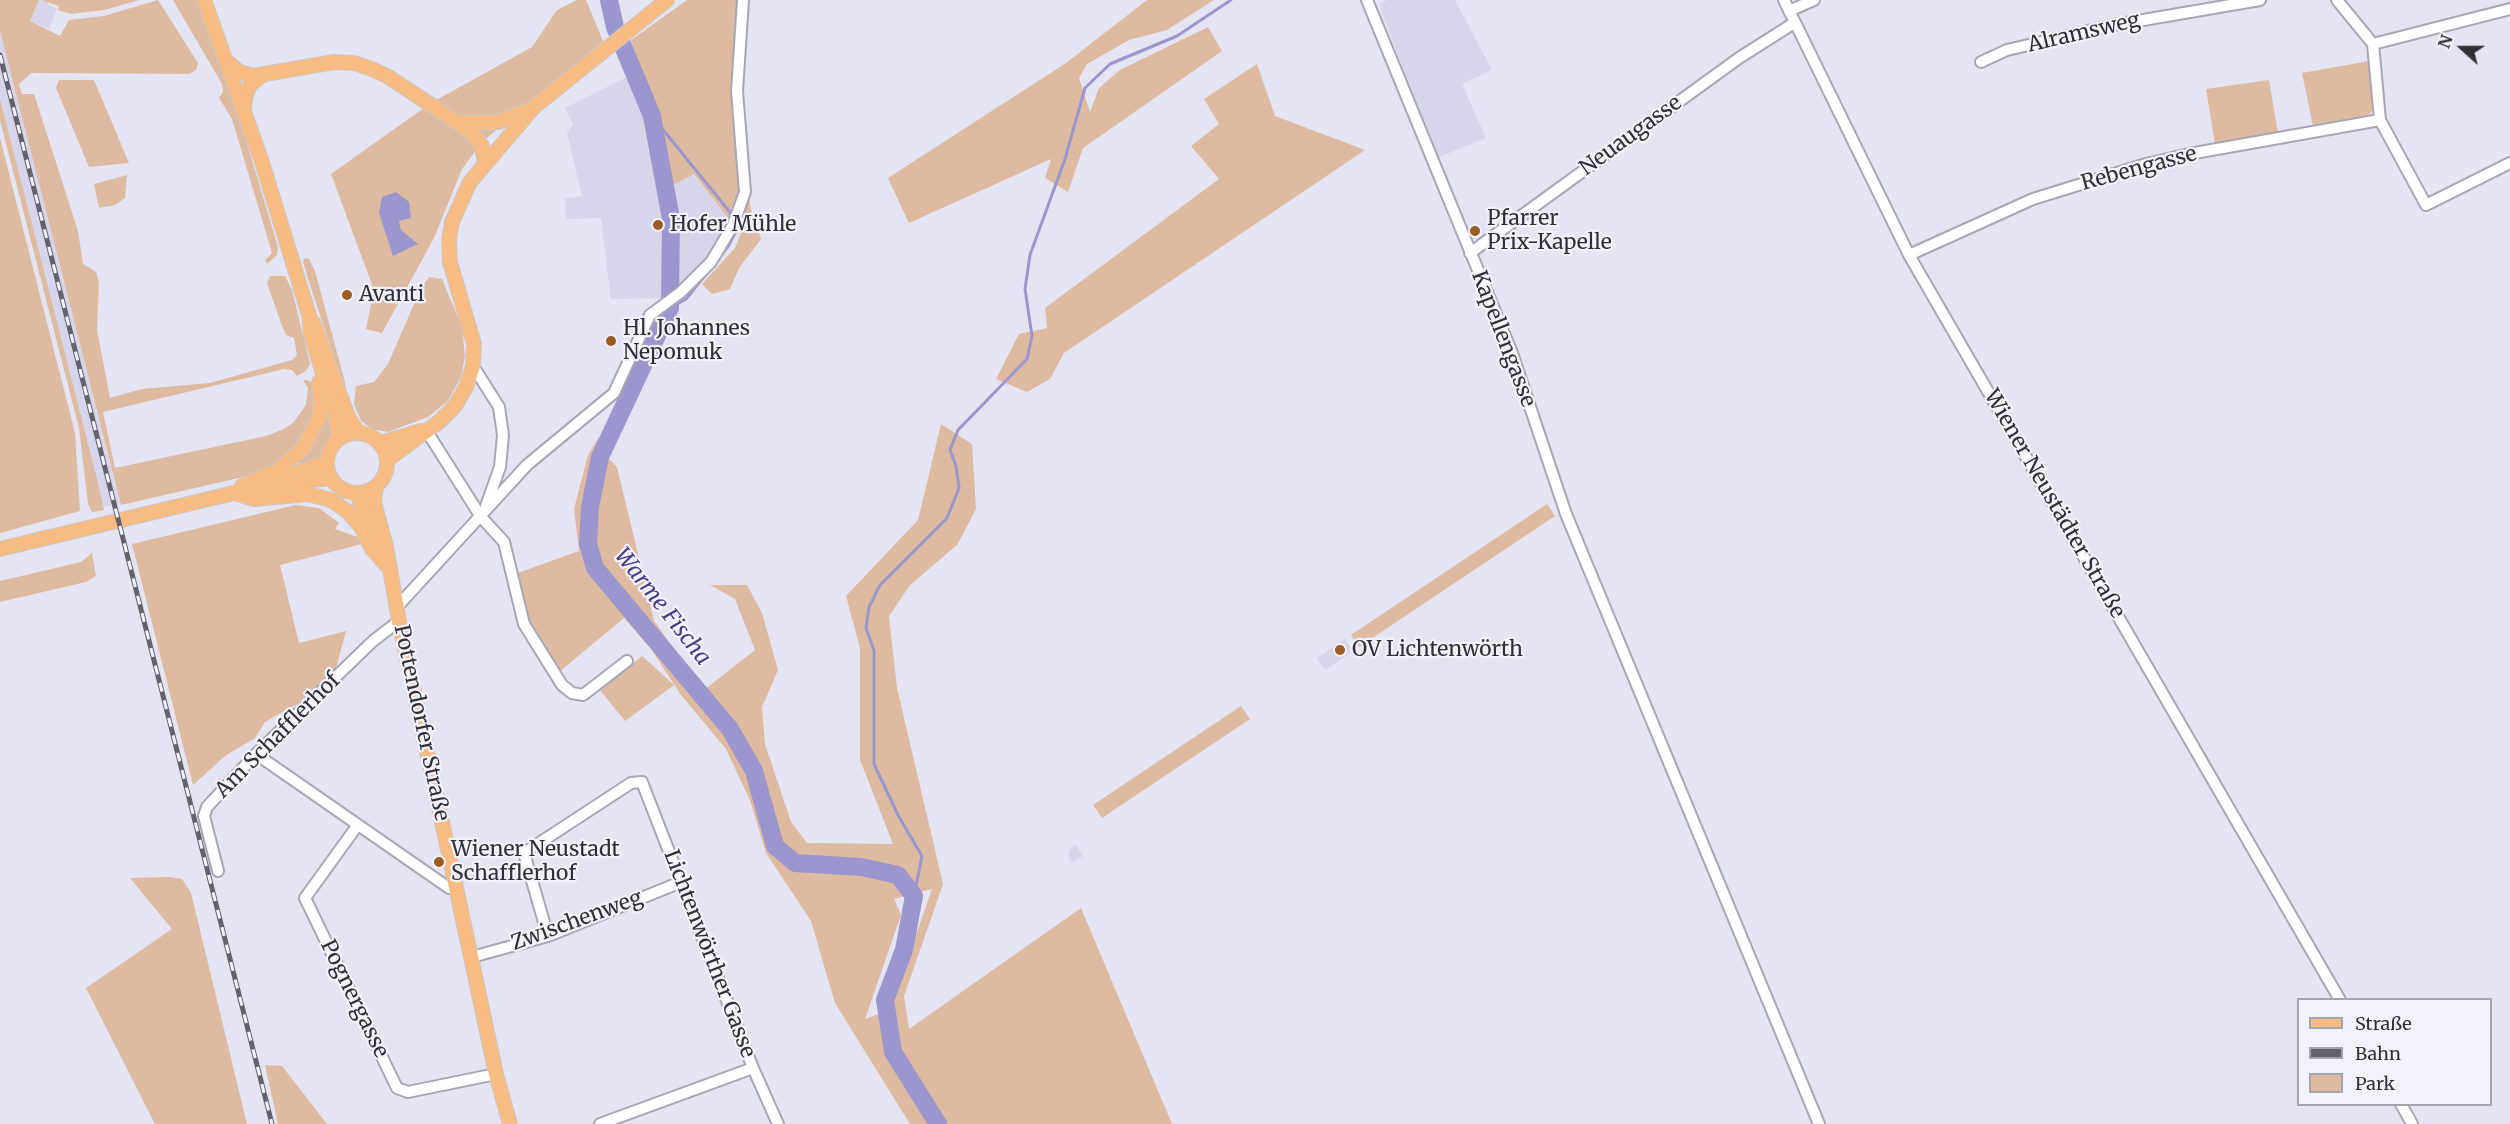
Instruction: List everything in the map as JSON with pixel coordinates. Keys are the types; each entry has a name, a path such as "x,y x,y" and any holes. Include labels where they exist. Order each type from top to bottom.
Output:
{"main road":[{"path":"204,0 309,315 321,408 309,438 286,465 249,481 236,493"},
{"path":"387,460 440,421 455,406 466,387 473,366 474,344 450,262 449,240 459,202 485,163 534,107 667,0"},
{"path":"226,61 237,71 261,76 315,64 354,63 387,76 461,123 478,138 485,163"},
{"path":"244,115 247,89 261,76"},
{"path":"461,123 498,122 534,107"},
{"path":"309,315 322,340 349,419 359,433"},
{"path":"314,348 333,405 340,438"},
{"path":"380,443 426,430"},
{"path":"359,433 373,437 380,443 387,460 387,470 376,487 357,494 342,489 331,478 327,462 333,444 340,438 359,433"},
{"path":"267,485 277,479 327,462"},
{"path":"0,549 267,485 331,478"},
{"name":"Pottendorfer Straße","path":"376,487 374,502 386,546 397,615 496,1074 510,1124"},
{"path":"236,493 254,499 308,494 332,500 347,511 361,527 372,549 388,567"},
{"name":"Pottendorfer Straße","path":"357,494 378,549 388,567"}],"street":[{"name":"Am Schafflerhof","path":"218,871 204,816 207,807 256,754 385,632 397,615 527,465 614,393 650,315 659,306 681,292 711,262 735,220 745,192 737,91 743,0"},
{"name":"Kapellengasse","path":"1367,0 1512,353 1566,513 1819,1124"},
{"name":"Wiener Neustädter Straße","path":"1784,0 1909,255 2339,998"},
{"path":"1789,11 1814,0"},
{"name":"Alramsweg","path":"1981,62 2007,50 2114,25 2260,0"},
{"path":"2337,0 2373,44 2380,120 2426,205 2510,163"},
{"path":"2373,44 2510,9"},
{"name":"Neuaugasse","path":"1470,253 1739,57 1794,23"},
{"name":"Rebengasse","path":"1909,255 2033,199 2146,164 2189,154 2380,120"},
{"path":"473,366 499,407 503,435 500,467 481,517"},
{"path":"426,430 481,517 504,542 524,624 562,685 572,693 583,695 627,662"},
{"path":"256,754 449,888 456,888"},
{"name":"Lichtenwörther Gasse","path":"548,936 524,853 631,783 642,782 753,1068 778,1124"},
{"name":"Pognergasse","path":"357,825 305,898 397,1088 408,1092 496,1074"},
{"name":"Zwischenweg","path":"472,957 548,936 681,882"},
{"path":"600,1124 614,1121 753,1068"},
{"path":"2402,1106 2412,1124"}],"shaded area":[{"path":"39,0 48,2 48,5 57,9 49,29 30,21"},
{"path":"1387,0 1455,0 1492,70 1462,84 1486,138 1437,158 1379,4"},
{"path":"0,31 120,503 103,507 0,99"},
{"path":"629,76 646,118 663,194 673,194 673,185 693,174 728,218 709,258 678,288 660,298 611,299 601,218 566,219 565,199 582,196 567,133 573,124 565,108"},
{"path":"396,192 409,202 411,218 399,221 401,230 418,244 393,256 379,213 382,197"},
{"path":"1345,639 1353,651 1325,670 1317,658"},
{"path":"1076,845 1083,856 1072,863 1068,856 1070,849"}],"green space":[{"path":"0,0 39,0 30,21 60,36 69,20 104,16 158,0 198,63 196,70 189,74 31,73 19,84 22,94 34,94 78,231 83,264 96,272 99,283 97,330 110,398 142,389 210,383 292,360 297,355 294,338 286,335 282,326 267,283 270,276 285,276 292,290 310,364 306,371 297,376 292,370 284,369 103,412 115,468 266,436 284,429 293,423 306,405 308,388 303,380 307,380 314,384 315,412 302,440 282,461 243,477 121,505 0,31"},
{"path":"41,0 139,0 104,10 71,14 58,10 59,6"},
{"path":"173,0 197,0 232,93 278,247 277,255 267,264 265,260 272,253 232,119 219,98 223,92 222,84"},
{"path":"577,0 586,0 603,41 482,142 462,169 434,238 382,333 366,329 374,290 331,174 431,103 532,47 557,10","holes":["382,197 411,218 399,221 401,230"]},
{"path":"687,0 748,0 743,94 750,206 761,239 739,268 730,289 712,294 702,284 735,248 746,221 728,218 694,174 673,185 655,112 631,40"},
{"path":"1147,0 1214,0 1167,30 1129,40 1087,64 1079,78 1090,112 1099,88 1120,70 1208,27 1222,51 1083,148 1068,192 1045,178 1051,159 909,223 888,178 1066,63"},
{"path":"2369,61 2375,108 2364,119 2313,126 2302,73"},
{"path":"1257,64 1275,116 1365,150 1064,353 1050,379 1027,392 996,379 1019,334 1047,328 1045,308 1219,179 1191,146 1219,124 1204,99"},
{"path":"59,80 94,80 129,163 89,167 56,88"},
{"path":"2269,80 2278,133 2215,144 2206,89"},
{"path":"0,99 104,510 92,512 88,504 79,428 0,120"},
{"path":"0,138 75,433 80,511 0,533"},
{"path":"127,175 125,198 115,205 99,208 94,184"},
{"path":"305,258 309,259 315,271 346,386 343,385 308,279 303,261"},
{"path":"429,277 442,279 462,327 465,356 461,377 448,401 428,417 388,432 372,429 361,421 354,404 356,386 374,382 388,364 421,288"},
{"path":"325,409 330,409 333,438 320,459 301,468 297,461"},
{"path":"941,424 972,444 976,509 957,545 910,585 889,616 897,688 943,884 904,996 909,1029 1081,908 1172,1124 910,1124 835,1003 811,921 766,853 750,800 726,749 681,695 651,649 624,618 559,672 531,625 518,573 579,551 574,509 588,455 599,437 608,458 617,467 654,621 704,690 755,650 735,599 710,585 747,585 762,613 778,670 762,707 765,744 791,822 807,843 893,844 860,760 860,648 846,596 918,520","holes":["932,889 890,1010 865,1019 901,915 894,899"]},
{"path":"1547,504 1555,516 1359,647 1351,635"},
{"path":"296,505 319,508 339,523 335,529 364,539 362,544 280,565 299,643 346,631 336,668 297,704 265,722 255,738 225,756 193,785 132,544"},
{"path":"92,553 96,576 86,582 0,602 0,581 81,562"},
{"path":"642,656 674,685 625,721 600,690"},
{"path":"1241,706 1250,719 1102,818 1093,805"},
{"path":"130,878 182,879 191,893 247,1124 155,1124 86,988 172,929"},
{"path":"265,1065 282,1066 327,1124 278,1124"}],"waterway":[{"name":"Warme Fischa","path":"609,0 615,27 652,116 671,219 670,308 600,457 590,507 588,544 595,568 730,729 754,771 775,846 795,863 861,867 898,875 914,896 904,950 885,1000 893,1052 938,1124"},
{"path":"914,896 922,856 899,817 874,764 874,651 866,628 869,607 880,585 947,518 959,488 956,466 950,450 958,430 1027,359 1032,336 1025,289 1030,255 1065,159 1085,88 1110,64 1177,36 1231,0"},
{"path":"652,116 733,216"},
{"path":"719,258 729,245 740,223 737,221"},
{"path":"670,308 686,299 707,273"}],"railway":[{"path":"0,55 272,1124"}],"place":[{"name":"Hofer Mühle","path":"658,225"},
{"name":"Pfarrer Prix-Kapelle","path":"1475,231"},
{"name":"Avanti","path":"347,295"},
{"name":"Hl. Johannes Nepomuk","path":"611,341"},
{"name":"OV Lichtenwörth","path":"1340,650"},
{"name":"Wiener Neustadt Schafflerhof","path":"439,862"}]}
